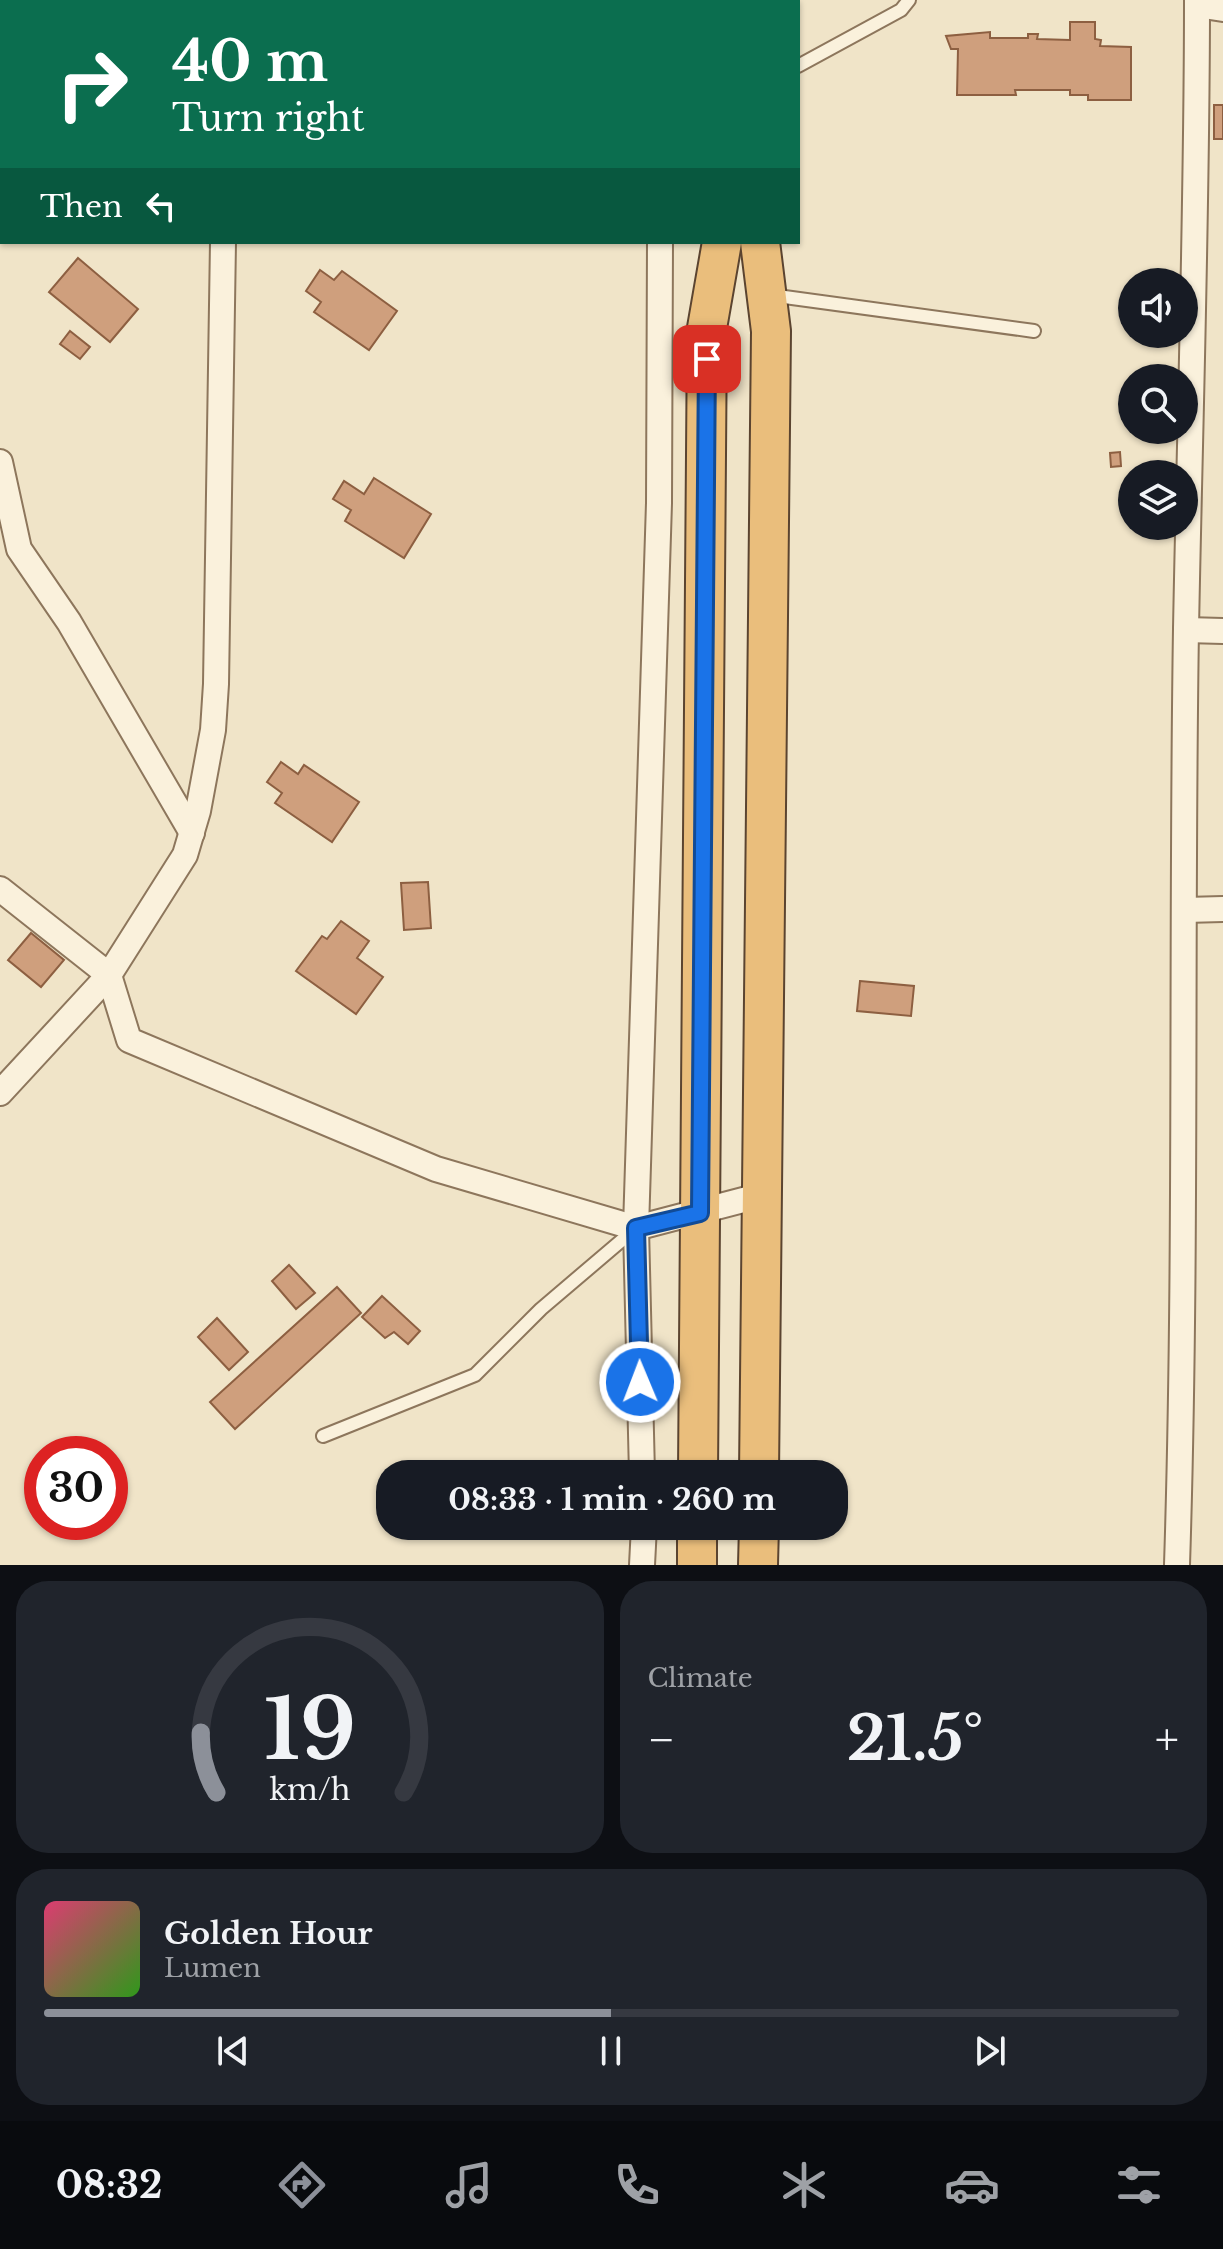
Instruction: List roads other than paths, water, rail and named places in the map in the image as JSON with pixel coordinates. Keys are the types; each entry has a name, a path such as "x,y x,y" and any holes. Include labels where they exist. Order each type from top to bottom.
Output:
{"highway":[{"path":"698,1460 707,328 722,244"},
{"path":"759,1460 771,331 760,244"},
{"path":"697,1540 697,1565"},
{"path":"758,1565 759,1540"}],"street":[{"path":"1177,1565 1183,1381 1186,630 1194,332 1197,2 1223,9"},
{"path":"0,1093 109,975 185,855 192,833 213,730 216,684 223,244"},
{"path":"642,1460 636,1228 659,503 660,244"},
{"path":"0,462 19,549 69,622 192,833"},
{"path":"1186,630 1223,631"},
{"path":"0,889 109,975 129,1040 436,1169 636,1228 762,1195"},
{"path":"1185,910 1223,909"},
{"path":"642,1565 643,1540"}],"lane":[{"path":"800,65 901,10 909,0"},
{"path":"767,295 1034,331"},
{"path":"323,1436 475,1375 541,1309 636,1228"}]}
